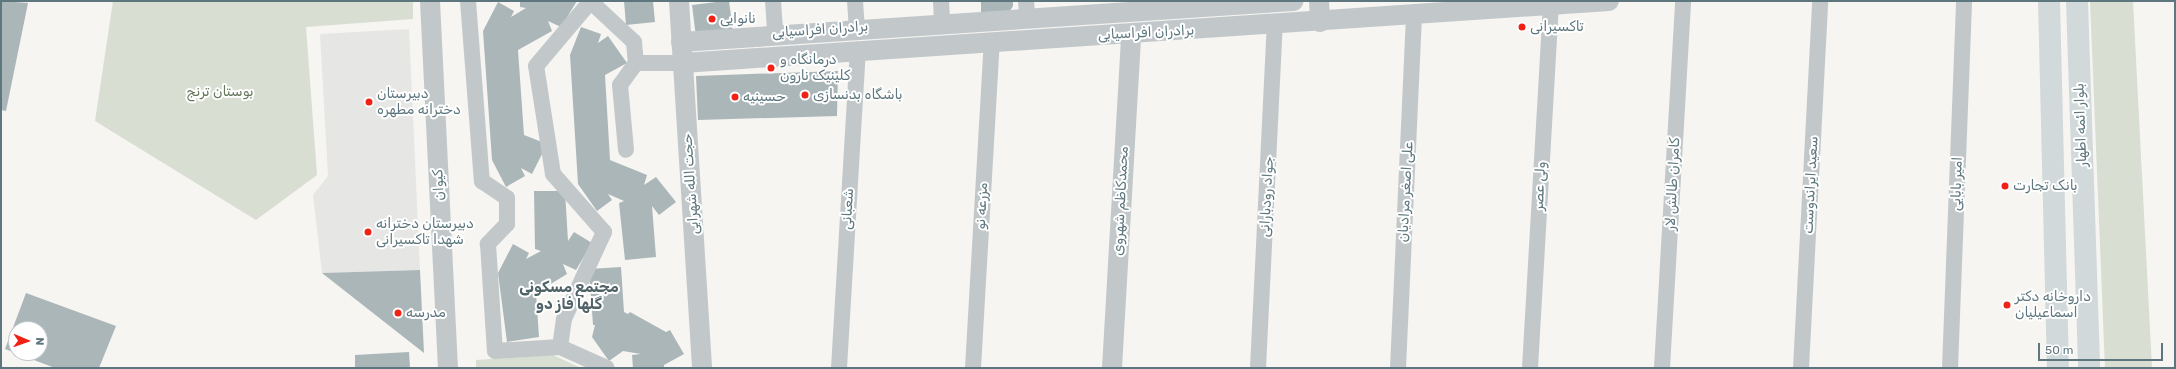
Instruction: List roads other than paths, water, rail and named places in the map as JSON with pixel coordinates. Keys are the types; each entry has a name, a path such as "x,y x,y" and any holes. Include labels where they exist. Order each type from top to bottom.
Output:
{"main road":[{"name":"بلوار ائمه اطهار","path":"2049,1 2058,368"},
{"name":"بلوار ائمه اطهار","path":"2077,1 2089,368"}],"street":[{"name":"کیوان","path":"430,1 448,368"},
{"path":"468,1 482,181 507,198 507,224 488,244 495,351 560,347 608,368"},
{"path":"560,347 564,319 604,232 553,174 536,66 590,1 634,42 636,63 620,85 626,150"},
{"name":"حجت الله شهرابی","path":"679,1 702,368"},
{"path":"773,1 775,33"},
{"path":"855,1 856,28"},
{"path":"941,1 942,22"},
{"name":"برادران افراسیابی","path":"681,42 775,33 942,22 1027,9 1294,1"},
{"path":"1318,1 1320,22"},
{"name":"برادران افراسیابی","path":"683,63 858,50 1275,26 1609,1"},
{"name":"کامران طالش لار","path":"1662,368 1683,1"},
{"name":"سعید ایراندوست","path":"1801,368 1820,1"},
{"name":"امیر بابایی","path":"1950,368 1964,1"},
{"name":"ولی عصر","path":"1530,368 1551,5"},
{"name":"علی اصغر مرادیان","path":"1398,368 1414,15"},
{"name":"جواد رودبارانی","path":"1258,368 1275,26"},
{"name":"محمدکاظم شهروی","path":"1112,368 1131,34"},
{"name":"مزرعه نو","path":"973,368 992,43"},
{"name":"شعبانی","path":"839,368 858,50"},
{"path":"636,63 683,63"}],"place":[{"name":"نانوایی","path":"712,19"},
{"name":"تاکسیرانی","path":"1522,27"},
{"name":"درمانگاه و کلینیک نارون","path":"771,68"},
{"name":"باشگاه بدنسازی","path":"805,95"},
{"name":"حسینیه","path":"735,97"},
{"name":"دبیرستان دخترانه مطهره","path":"369,102"},
{"name":"بانک تجارت","path":"2005,186"},
{"name":"دبیرستان دخترانه شهدا تاکسیرانی","path":"368,232"},
{"name":"داروخانه دکتر اسماعیلیان","path":"2007,305"},
{"name":"مدرسه","path":"398,313"}],"district":[{"name":"مجتمع مسکونی گلها فاز دو","path":"569,296"}],"park label":[{"name":"بوستان ترنج","path":"220,92"}]}
